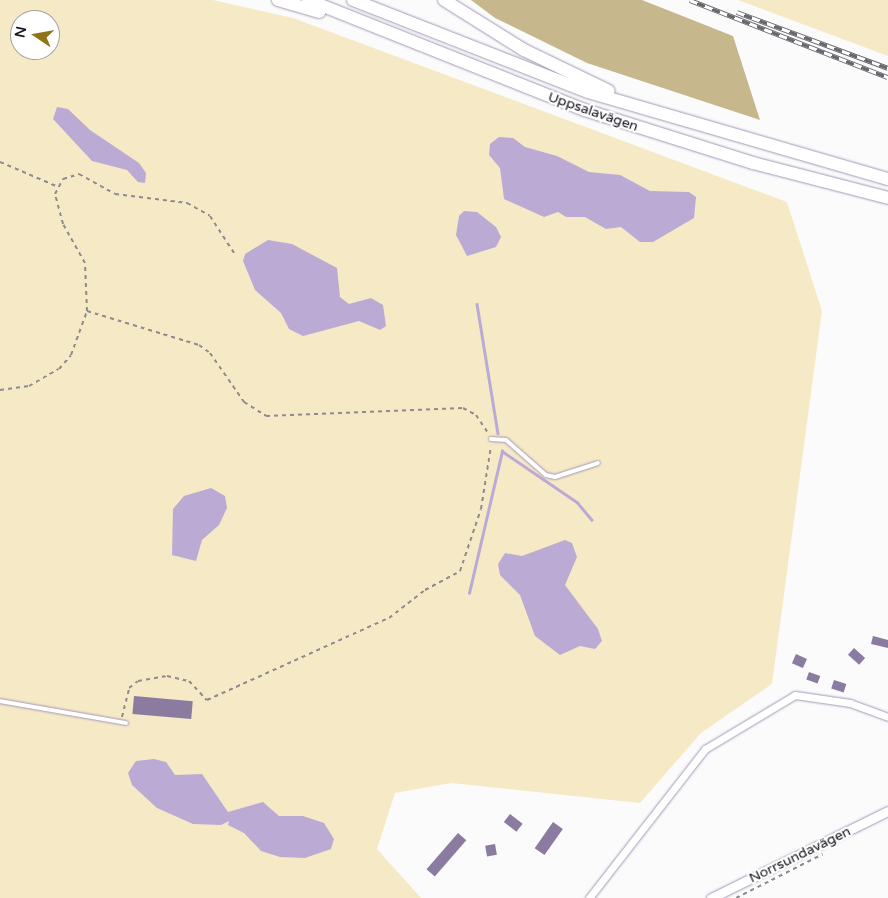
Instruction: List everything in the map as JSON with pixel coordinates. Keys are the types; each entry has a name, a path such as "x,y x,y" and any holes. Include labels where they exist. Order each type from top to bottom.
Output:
{"highway":[{"path":"278,0 378,31"},
{"name":"Uppsalavägen","path":"308,0 378,31 585,110 753,163 888,198"},
{"name":"Uppsalavägen","path":"353,0 510,63 668,118 888,179"},
{"path":"444,0 524,50 668,118"}],"street":[{"path":"589,898 705,749 795,695 850,704 888,717"},
{"name":"Norrsundavägen","path":"711,898 888,811"}],"lane":[{"path":"491,439 506,440 546,475 555,477 598,463"},
{"path":"0,701 126,723"}],"path":[{"path":"0,162 56,186"},
{"path":"56,186 71,175 79,174 115,194 187,203 210,216 234,253"},
{"path":"0,390 29,386 59,369 71,355 87,311 85,263 62,224 56,186"},
{"path":"87,311 199,344 244,402 266,416 463,408 476,415 491,439 481,509 469,556 460,571 382,622 207,700 189,681 167,676 138,680 129,688 120,722"}],"shaded area":[{"path":"0,0 213,0 293,18 787,202 822,311 772,684 701,733 640,803 451,783 395,793 377,849 421,898 0,898"},
{"path":"471,0 642,0 733,36 760,120 587,63 495,18"},
{"path":"738,0 888,0 888,56"},
{"path":"57,107 68,109 90,130 139,163 146,173 145,183 138,182 127,170 92,161 53,119"},
{"path":"499,137 513,138 525,147 557,156 589,172 620,175 650,191 689,192 696,197 694,218 653,242 640,242 621,227 606,229 585,217 566,217 558,212 544,217 504,199 500,168 489,155 490,144"},
{"path":"464,211 477,212 496,227 501,237 496,247 467,256 456,235 459,216"},
{"path":"268,240 292,244 337,268 340,297 349,304 371,298 383,305 386,326 380,330 359,321 303,336 289,329 281,313 255,290 243,261 245,254"},
{"path":"211,488 225,496 227,508 219,525 202,540 196,561 172,555 173,509 184,496"},
{"path":"565,540 572,543 577,557 565,585 598,629 602,641 595,649 580,646 560,655 535,636 520,595 500,575 498,564 505,553 522,556"},
{"path":"154,759 166,762 175,775 202,774 228,812 263,802 279,816 303,816 324,823 334,839 331,849 305,858 280,857 261,851 244,833 228,825 229,821 221,825 193,824 157,808 132,785 128,773 136,761"}],"building":[{"path":"873,636 888,640 888,648 871,644"},
{"path":"854,648 865,658 859,665 848,655"},
{"path":"796,654 807,659 803,668 792,663"},
{"path":"809,672 820,676 818,684 806,680"},
{"path":"834,680 846,684 844,693 831,689"},
{"path":"134,696 193,701 191,719 132,714"},
{"path":"510,814 523,824 516,832 504,822"},
{"path":"553,822 563,829 544,855 535,848"},
{"path":"458,833 466,840 435,876 427,869"},
{"path":"495,844 497,855 487,857 485,846"}],"waterway":[{"path":"477,304 498,433"},
{"path":"469,593 502,451 577,502 592,520"}],"railway":[{"path":"690,0 888,77"},
{"path":"737,12 888,68"}]}
